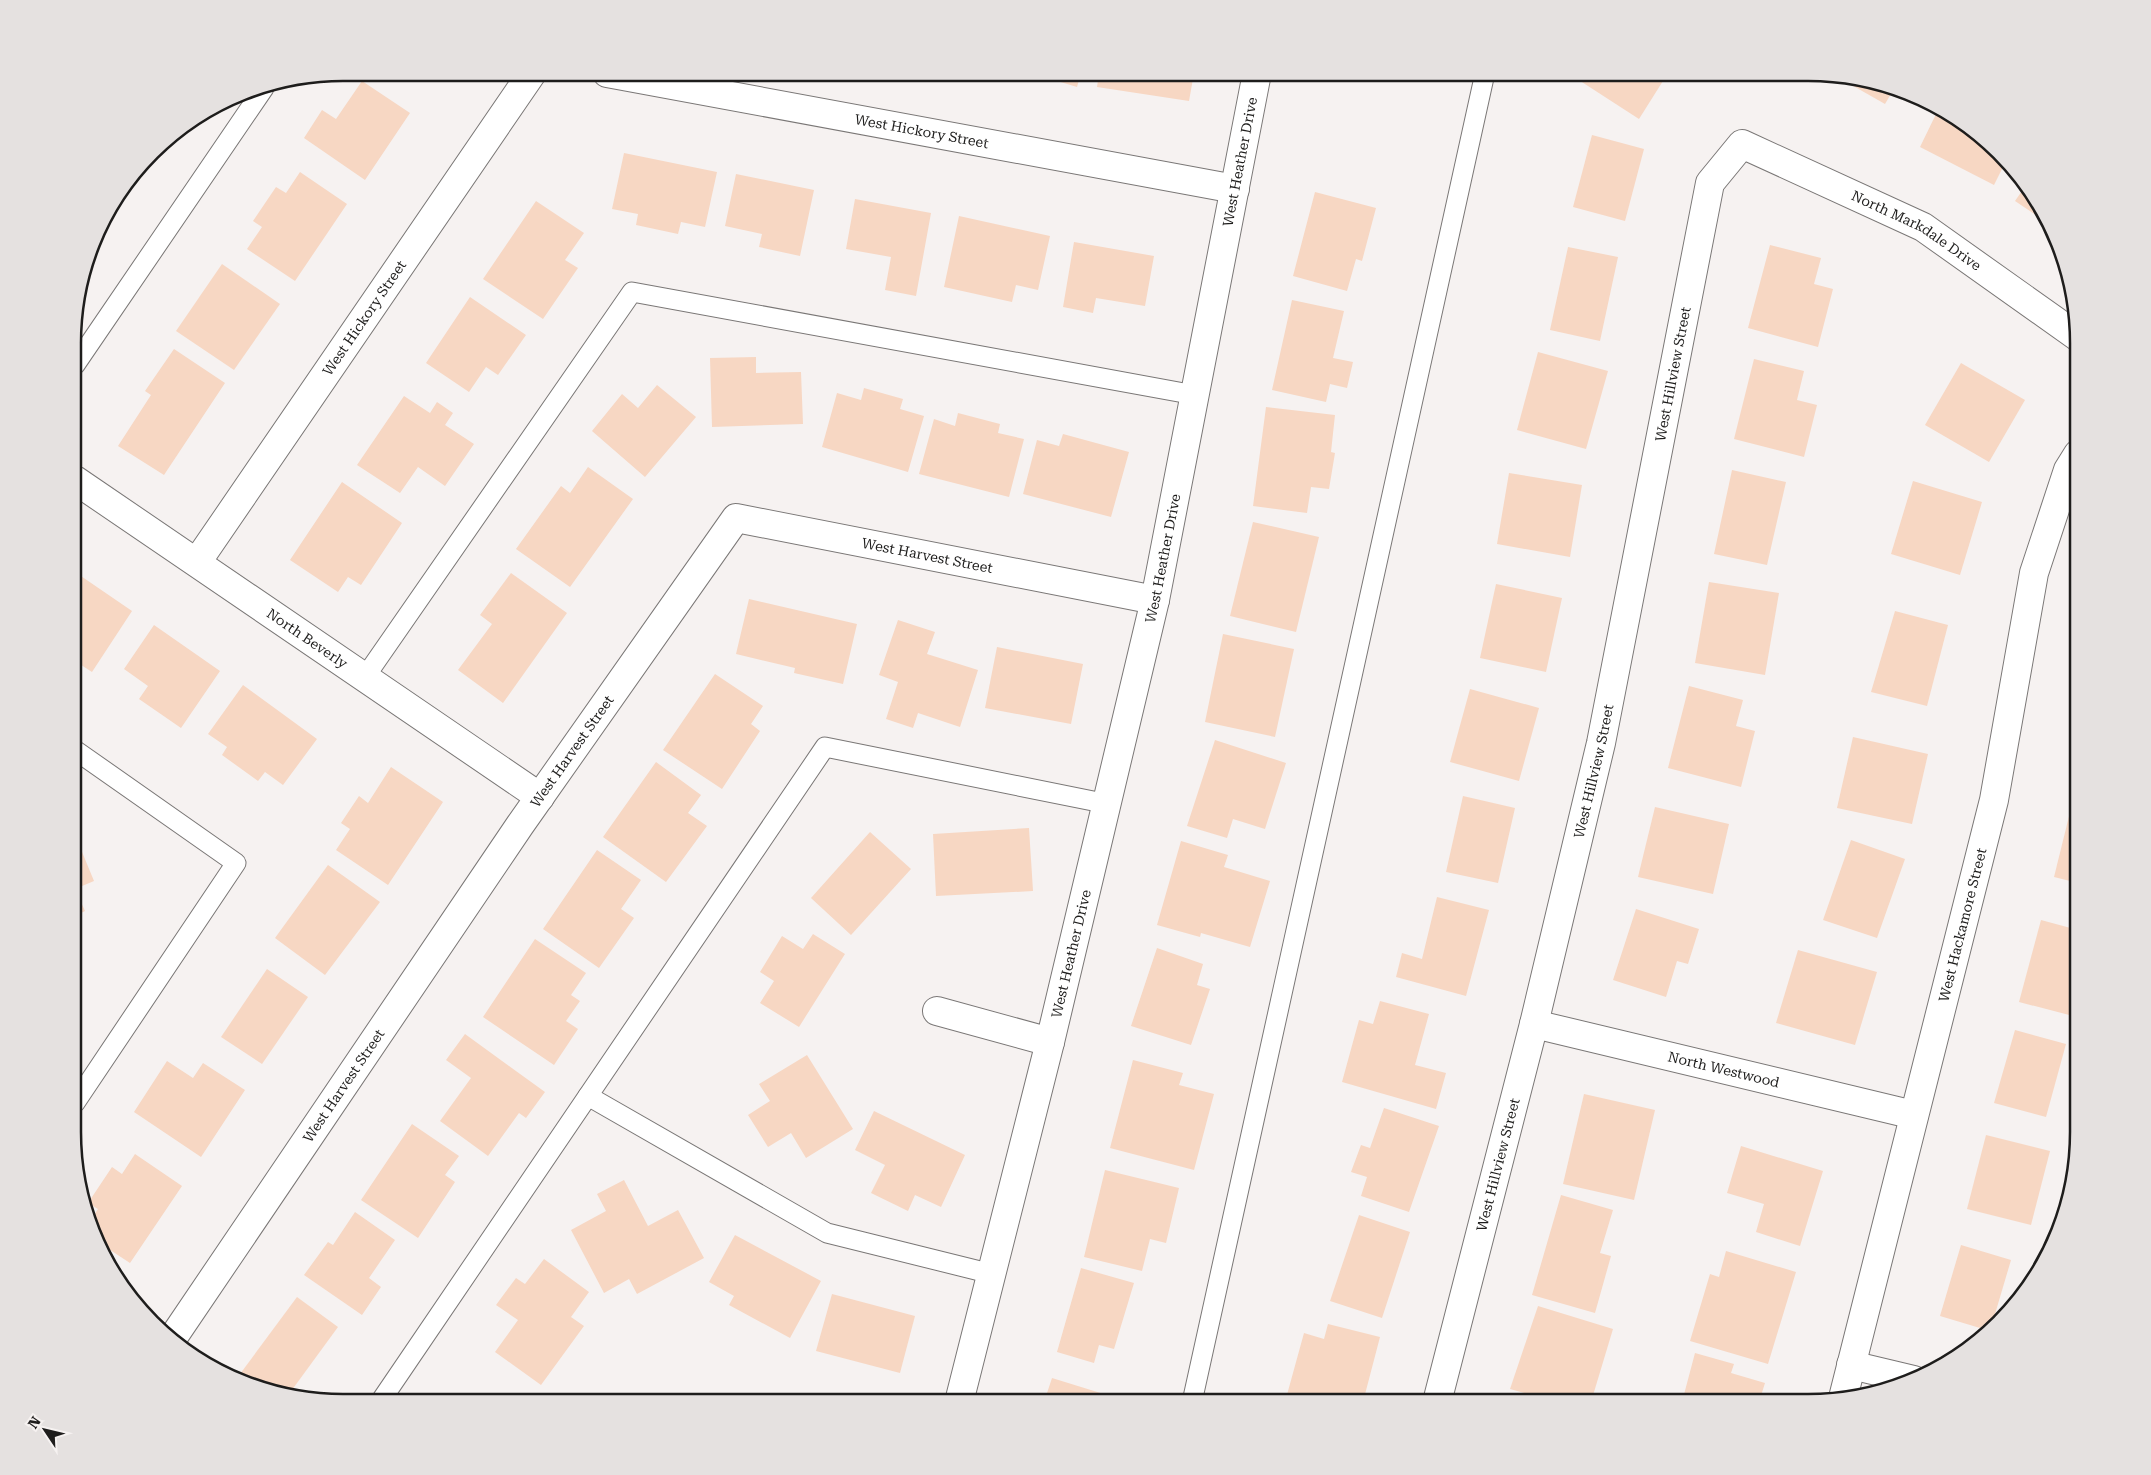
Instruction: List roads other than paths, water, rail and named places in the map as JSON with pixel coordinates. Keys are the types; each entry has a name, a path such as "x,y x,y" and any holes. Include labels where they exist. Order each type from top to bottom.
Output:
{"street":[{"name":"West Hickory Street","path":"196,562 527,81"},
{"name":"West Hickory Street","path":"651,81 1235,189"},
{"name":"West Heather Drive","path":"962,1394 1108,804 1155,600 1255,81"},
{"name":"North Markdale Drive","path":"1742,144 1923,227 2069,331"},
{"name":"West Hillview Street","path":"1438,1394 1534,1024 1601,743 1710,183 1742,144"},
{"name":"West Hackamore Street","path":"1845,1392 1994,800 2034,574 2070,467"},
{"name":"North Beverly","path":"81,484 540,797"},
{"name":"West Harvest Street","path":"176,1333 540,797 736,518 1155,600"},
{"path":"937,1011 1050,1042"},
{"name":"North Westwood","path":"1534,1024 1914,1115"},
{"path":"1851,1365 1901,1377"}],"lane":[{"path":"1194,1394 1483,81"},
{"path":"81,357 259,95"},
{"path":"365,677 632,292 1194,395"},
{"path":"385,1394 824,747 1108,804"},
{"path":"81,754 236,863 81,1094"},
{"path":"588,1096 827,1233 992,1274"}]}
